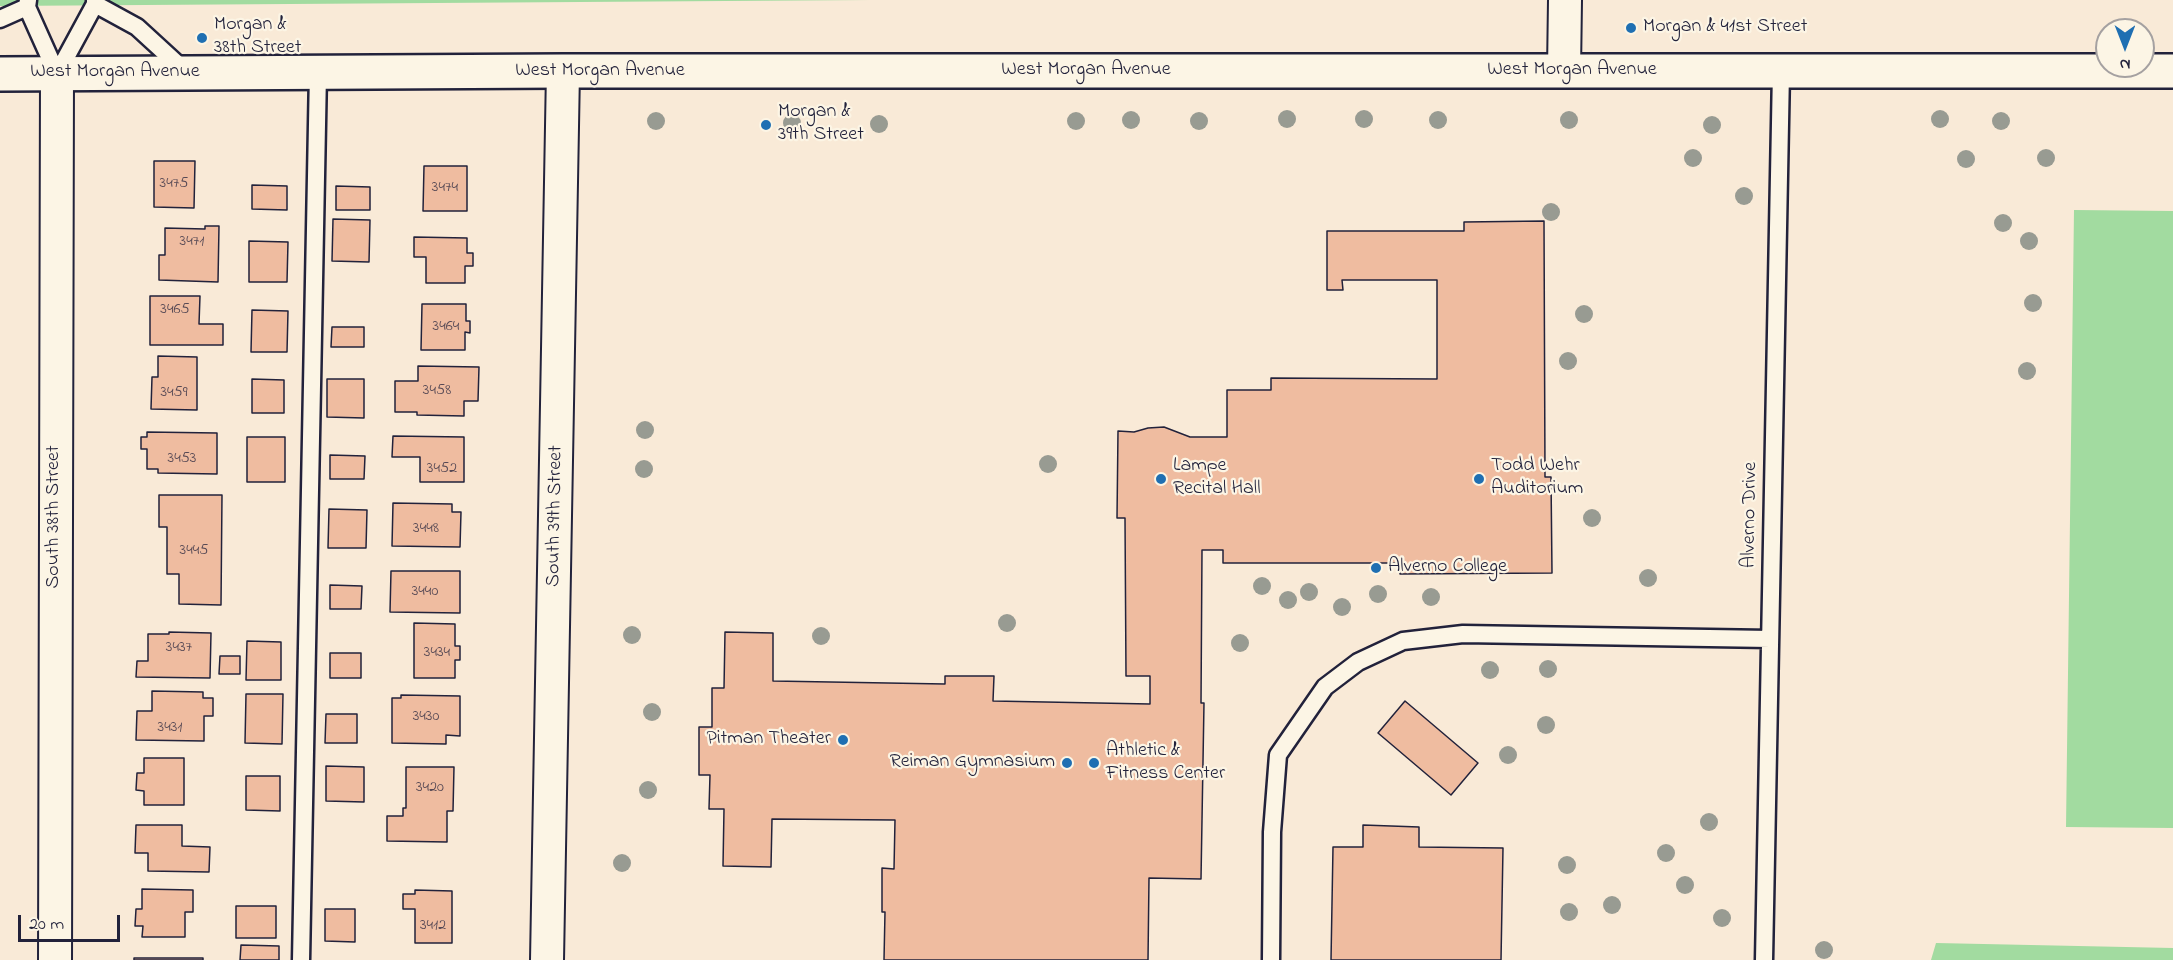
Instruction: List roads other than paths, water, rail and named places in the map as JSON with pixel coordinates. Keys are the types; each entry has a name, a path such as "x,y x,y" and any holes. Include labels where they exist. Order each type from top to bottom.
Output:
{"street":[{"path":"1564,71 1565,0"},
{"name":"West Morgan Avenue","path":"0,74 563,71 2173,71"},
{"name":"South 39th Street","path":"547,960 563,71"},
{"name":"South 38th Street","path":"55,960 57,74"}],"lane":[{"path":"57,74 94,2 137,27 187,73"},
{"path":"0,19 27,3 57,74"},
{"name":"Alverno Drive","path":"1764,960 1781,71"},
{"path":"301,960 318,72"},
{"path":"1271,960 1272,832 1278,755 1325,687 1358,662 1403,641 1463,634 1770,639"}],"place":[{"name":"Morgan & 41st Street","path":"1631,28"},
{"name":"Morgan & 38th Street","path":"202,38"},
{"name":"Morgan & 39th Street","path":"766,125"},
{"name":"Lampe Recital Hall","path":"1161,479"},
{"name":"Todd Wehr Auditorium","path":"1479,479"},
{"name":"Alverno College","path":"1376,568"},
{"name":"Pitman Theater","path":"843,740"},
{"name":"Reiman Gymnasium","path":"1067,763"},
{"name":"Athletic & Fitness Center","path":"1094,763"}]}
